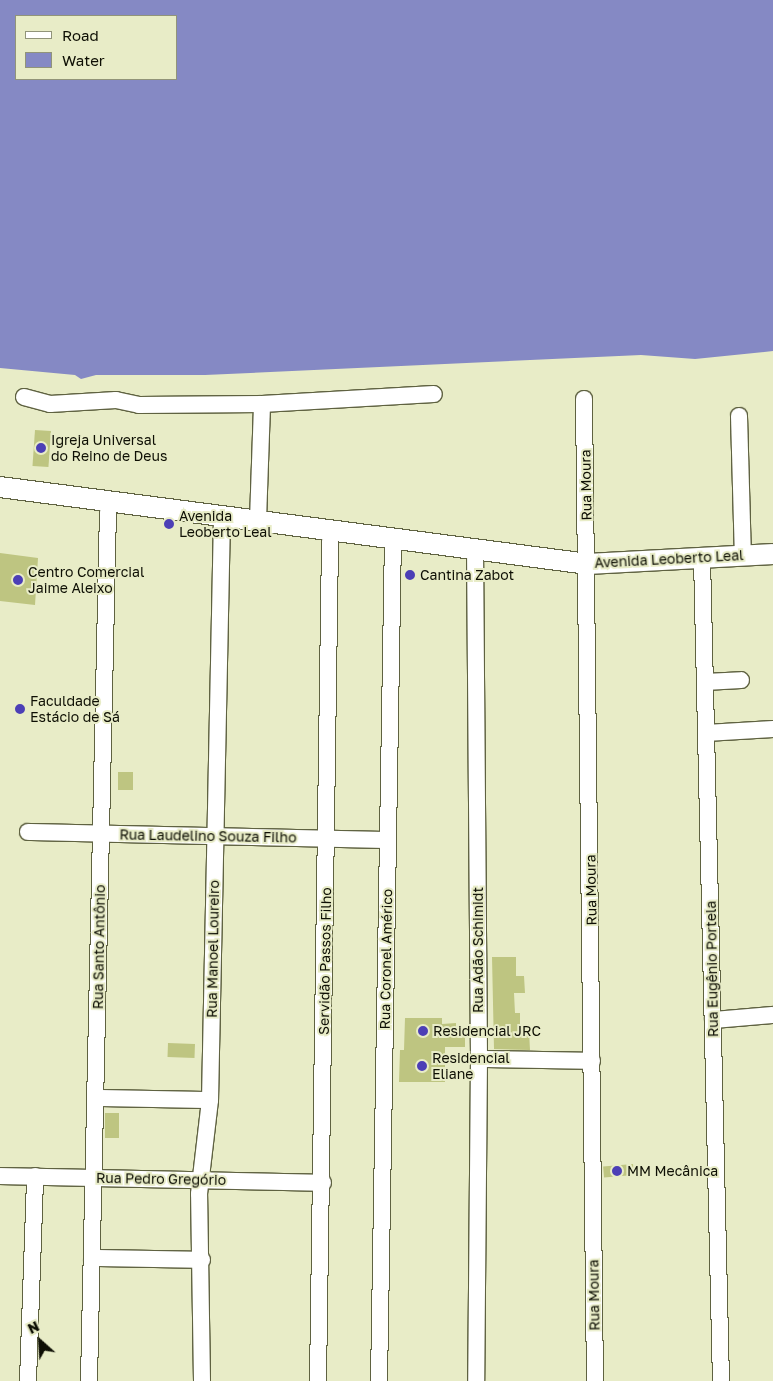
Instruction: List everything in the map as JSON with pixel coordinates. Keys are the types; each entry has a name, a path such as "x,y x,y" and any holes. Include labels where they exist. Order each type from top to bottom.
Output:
{"main road":[{"name":"Avenida Leoberto Leal","path":"0,487 222,521 330,541 393,543"},
{"name":"Avenida Leoberto Leal","path":"0,499 108,512 222,521 258,520 393,543 588,570 702,563 773,563"},
{"name":"Avenida Leoberto Leal","path":"702,563 743,555 773,554"}],"street":[{"path":"24,397 50,404 116,400 139,405 262,404 434,394"},
{"name":"Rua Moura","path":"584,399 588,570 595,1381"},
{"path":"258,520 262,404"},
{"path":"739,416 743,555"},
{"name":"Rua Santo Antônio","path":"90,1381 108,512"},
{"name":"Rua Manoel Loureiro","path":"202,1381 200,1180 210,1100 222,521"},
{"name":"Servidão Passos Filho","path":"318,1381 323,1183 330,541"},
{"name":"Rua Coronel Américo","path":"379,1381 393,543"},
{"name":"Rua Adão Schimidt","path":"475,554 479,1059 476,1381"},
{"name":"Rua Eugênio Portela","path":"702,563 721,1381"},
{"path":"705,682 741,680"},
{"path":"706,733 773,729"},
{"name":"Rua Laudelino Souza Filho","path":"28,832 388,840"},
{"path":"713,1020 773,1015"},
{"path":"479,1059 592,1061"},
{"path":"96,1098 210,1100"},
{"name":"Rua Pedro Gregório","path":"0,1176 323,1183"},
{"path":"28,1381 35,1176"},
{"path":"92,1258 202,1260"}],"water":[{"path":"0,0 773,0 773,351 695,359 641,355 205,375 96,375 81,379 75,375 0,368"}],"building":[{"name":"Igreja Universal do Reino de Deus","path":"35,430 51,431 48,467 32,466"},
{"name":"Centro Comercial Jaime Aleixo","path":"0,553 38,558 35,605 0,601"},
{"path":"118,772 133,772 133,790 118,790"},
{"path":"492,957 516,957 516,976 524,976 525,993 514,993 515,1013 520,1013 520,1031 529,1031 530,1050 494,1049"},
{"path":"405,1018 442,1018 442,1024 456,1023 456,1031 465,1031 465,1047 445,1047 445,1082 399,1082 400,1050 404,1050"},
{"path":"168,1043 195,1044 194,1058 168,1057"},
{"path":"105,1113 119,1113 119,1138 105,1138"},
{"name":"MM Mecânica","path":"633,1164 634,1175 604,1178 603,1167"}],"place":[{"name":"Igreja Universal do Reino de Deus","path":"41,448"},
{"name":"Avenida Leoberto Leal","path":"169,524"},
{"name":"Cantina Zabot","path":"410,575"},
{"name":"Centro Comercial Jaime Aleixo","path":"18,580"},
{"name":"Faculdade Estácio de Sá","path":"20,709"},
{"name":"Residencial JRC","path":"423,1031"},
{"name":"Residencial Eliane","path":"422,1066"},
{"name":"MM Mecânica","path":"617,1171"}]}
